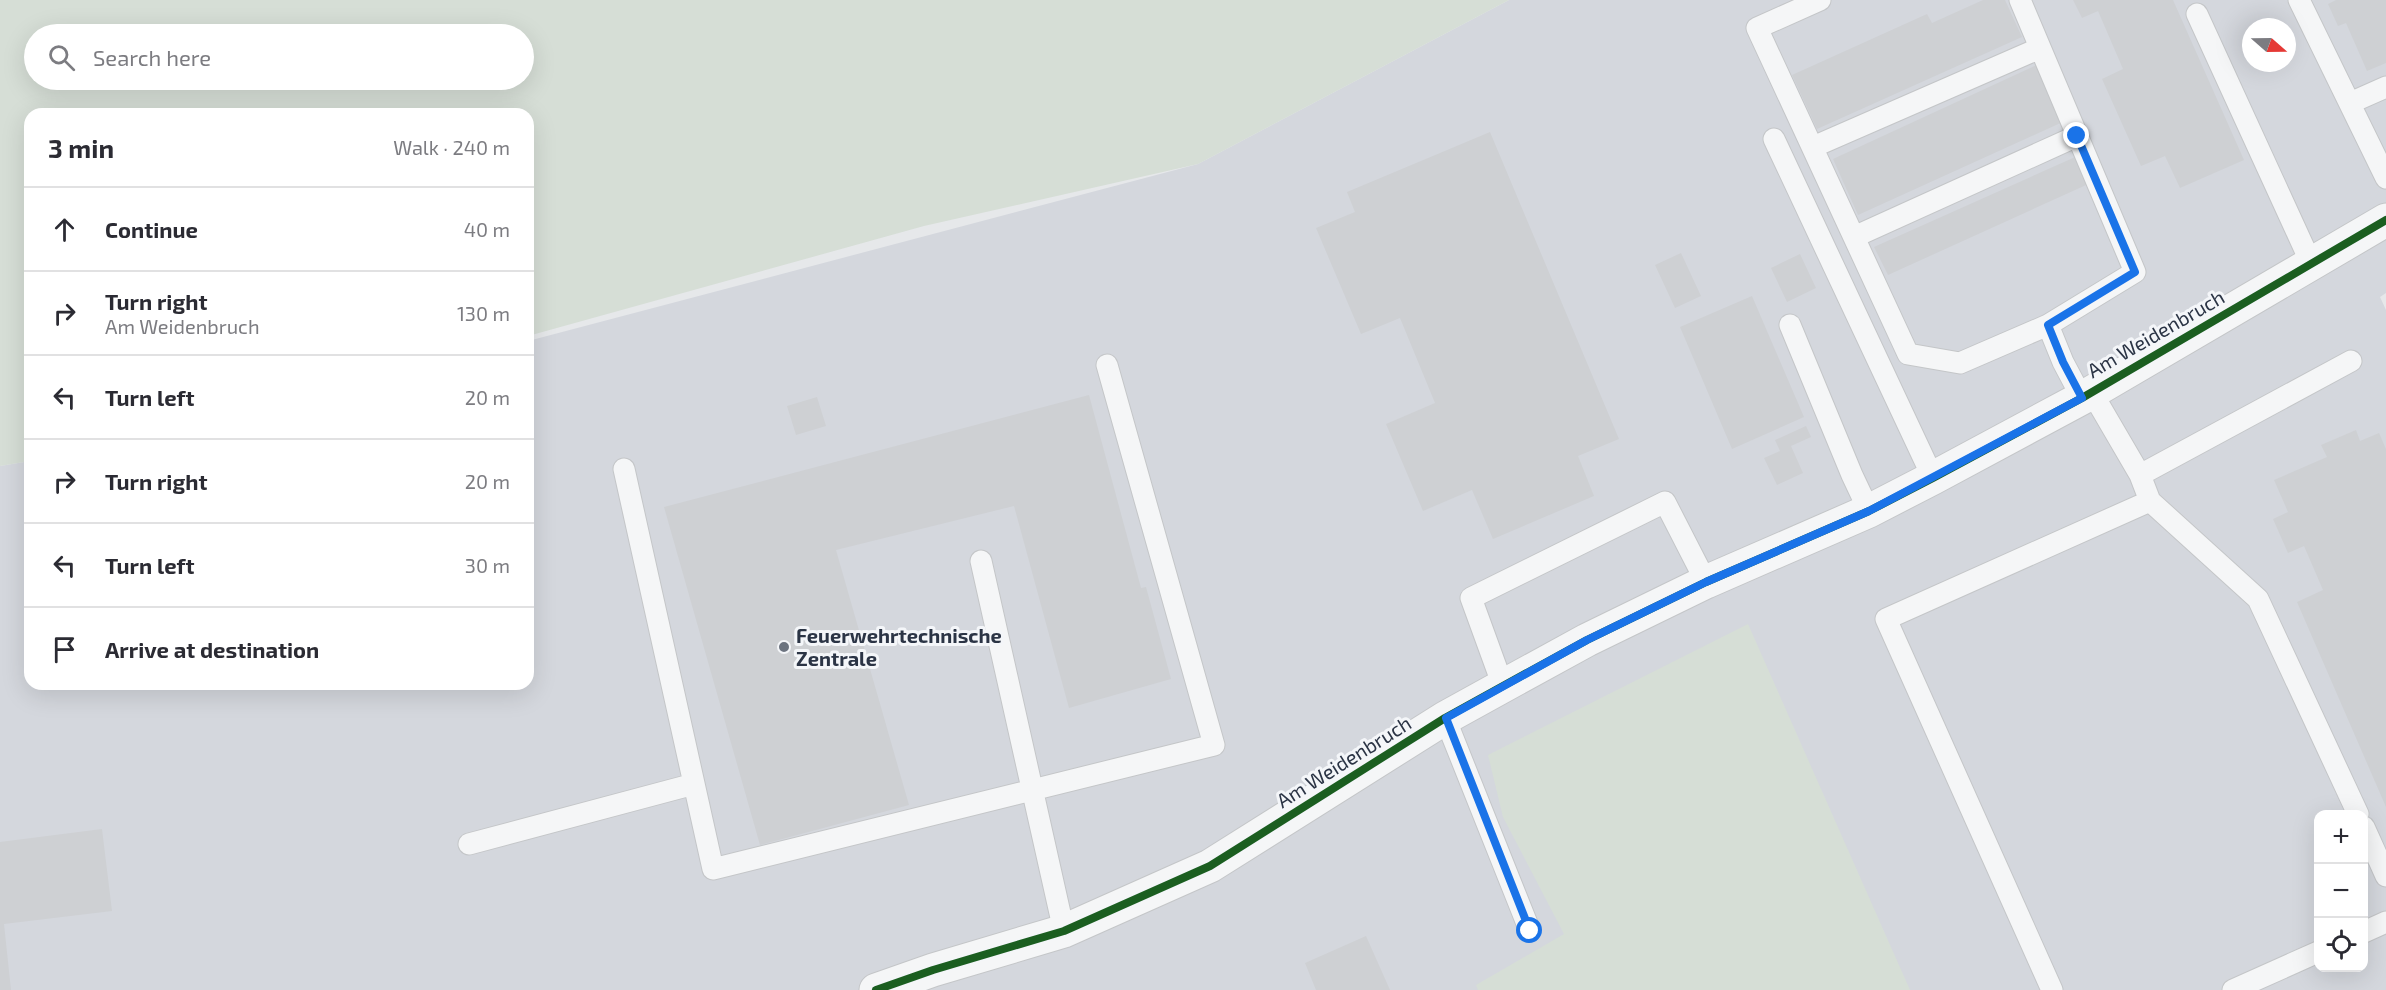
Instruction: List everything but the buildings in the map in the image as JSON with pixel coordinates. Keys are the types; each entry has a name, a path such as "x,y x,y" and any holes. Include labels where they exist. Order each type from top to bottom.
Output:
{"street":[{"name":"Am Weidenbruch","path":"876,990 936,980 1065,932 1210,866 1446,718 1503,686 1587,640 1706,582 1869,511 1933,478 2087,395 2386,220"}],"lane":[{"path":"1820,0 1757,28 1908,354 1960,363 2048,325 2135,272 2020,0"},
{"path":"2299,0 2386,178"},
{"path":"2198,14 2311,263"},
{"path":"1813,147 2040,48"},
{"path":"2350,103 2386,87"},
{"path":"1854,237 2077,136"},
{"path":"1774,139 1933,478"},
{"path":"1790,325 1869,511"},
{"path":"2048,325 2063,362 2140,475 2150,501 2258,599 2356,810"},
{"path":"2140,475 2351,361"},
{"path":"624,468 713,869 1214,745 1107,365"},
{"path":"2052,990 1886,619 2150,501"},
{"path":"1503,686 1471,598 1665,502 1706,582"},
{"path":"981,561 1065,932"},
{"path":"1446,718 1530,931"},
{"path":"469,844 694,784"},
{"path":"2368,836 2386,876"},
{"path":"2368,930 2386,922"},
{"path":"2233,990 2314,954"}],"shaded area":[{"path":"0,0 1509,0 1198,164 924,226 534,334 534,108 24,108 24,462 0,466"},
{"path":"1509,0 2386,0 2386,293 2380,297 2386,310 2386,990 0,990 0,466 24,462 24,690 534,690 534,339 1198,164"},
{"path":"1748,624 1910,990 1478,990 1476,985 1564,934 1503,817 1488,755"}],"cycle path":[{"path":"876,990 933,970 1064,931 1210,866 1445,718 1503,686 1587,640 1706,582 1869,511 1933,478 2082,398 2386,220"}],"place":[{"name":"Feuerwehrtechnische Zentrale","path":"784,647"}],"route":[{"path":"1530,931 1446,718 1587,640 1706,582 1869,511 2082,398 2063,362 2048,325 2135,272 2077,136"}]}
